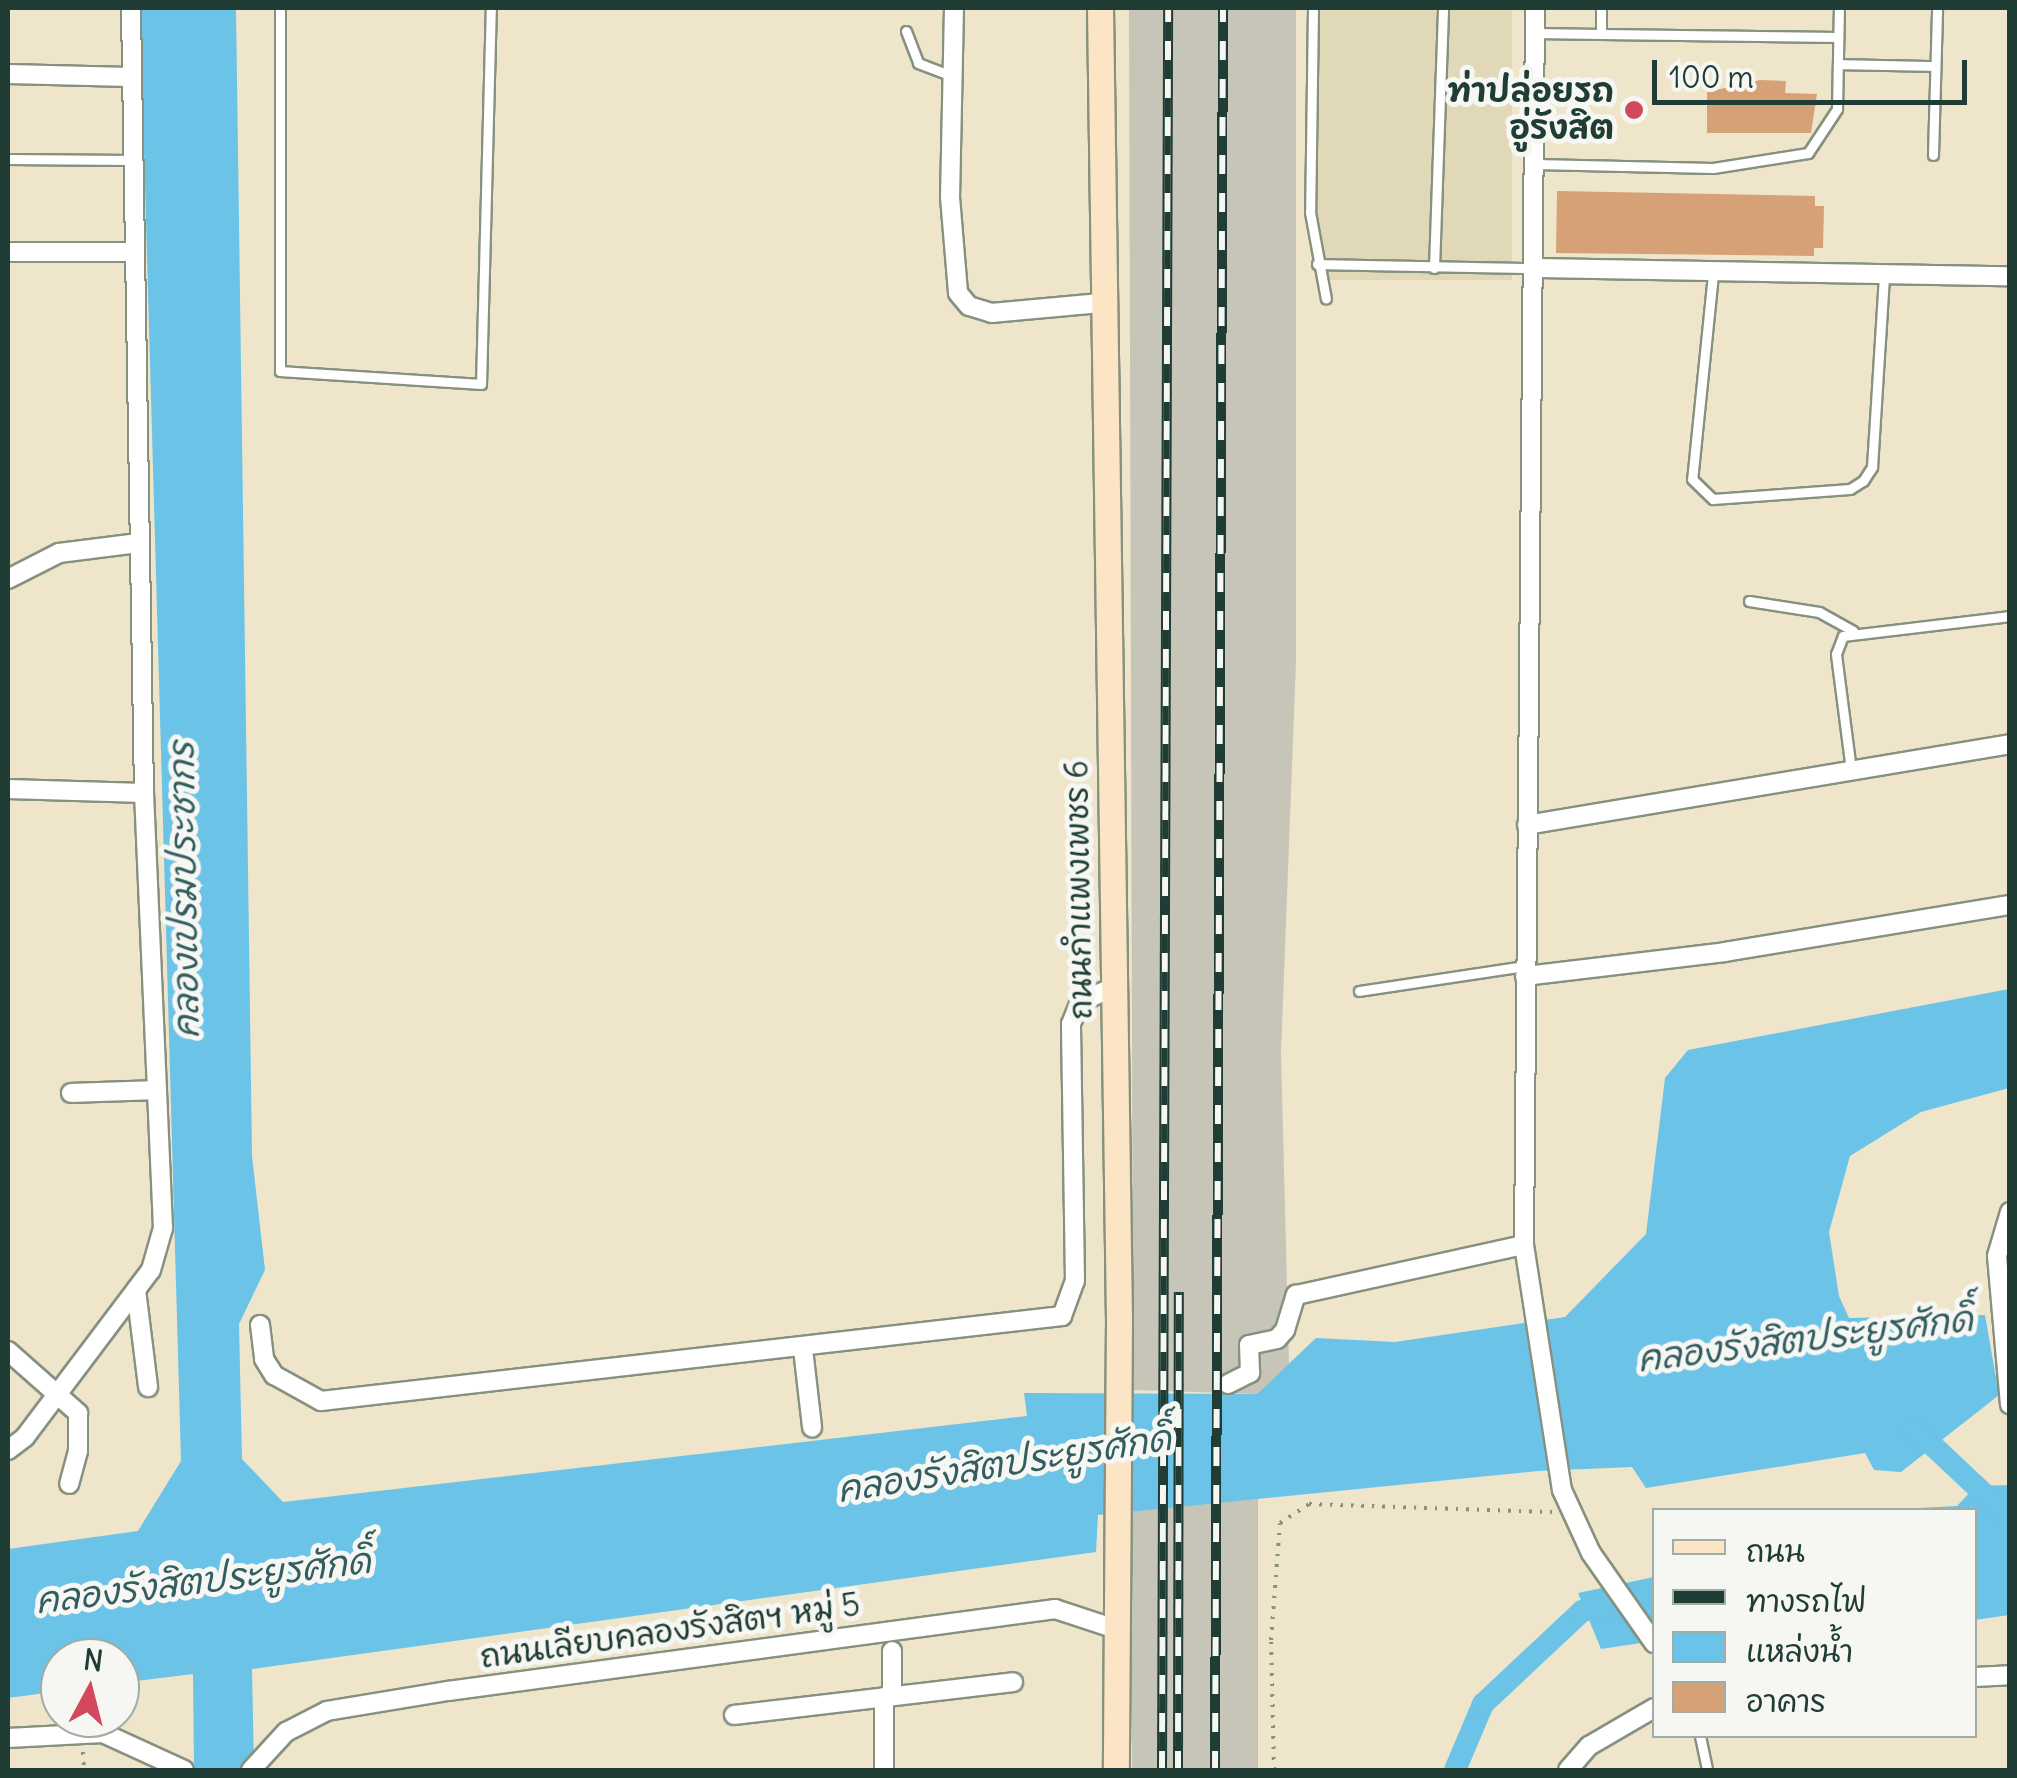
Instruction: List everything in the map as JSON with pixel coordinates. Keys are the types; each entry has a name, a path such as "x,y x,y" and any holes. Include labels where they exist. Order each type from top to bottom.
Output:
{"main road":[{"name":"ถนนกำแพงเพชร 6","path":"1100,8 1100,303 1119,1320 1116,1770"}],"street":[{"path":"8,1450 59,1392 136,1290 155,1260 163,1228 144,794 130,160 131,8"},
{"path":"954,8 950,197 962,301 992,313 1100,303"},
{"path":"1535,8 1524,1245 1562,1490 1592,1553 1652,1640"},
{"path":"8,74 130,77"},
{"path":"8,252 132,252"},
{"path":"1533,268 2010,276"},
{"path":"8,579 59,553 138,543"},
{"path":"1528,824 2010,744"},
{"path":"8,788 144,794"},
{"path":"1525,971 1725,952 2010,905"},
{"path":"260,1325 264,1360 274,1375 321,1401 803,1349 1068,1311 1074,1281 1071,1024 1080,1002 1113,987"},
{"path":"71,1093 157,1090"},
{"path":"2010,1212 1997,1256 2004,1370 2010,1404"},
{"path":"1228,1384 1250,1372 1249,1345 1276,1339 1284,1330 1296,1296 1524,1245"},
{"path":"136,1290 148,1386"},
{"path":"803,1349 812,1428"},
{"path":"8,1351 59,1392 82,1427 69,1484"},
{"name":"ถนนเลียบคลองรังสิตฯ หมู่ 5","path":"254,1769 286,1732 326,1712 448,1691 1056,1609 1116,1629"},
{"path":"884,1770 892,1651"},
{"path":"1977,1677 2010,1675"},
{"path":"734,1715 1012,1682"},
{"path":"1568,1770 1589,1746 1652,1709"},
{"path":"8,1738 103,1733 162,1767 184,1770"}],"lane":[{"path":"280,8 280,371 481,384 490,8"},
{"path":"1314,8 1310,212 1326,299"},
{"path":"1434,268 1443,8"},
{"path":"1601,34 1602,8"},
{"path":"1534,164 1714,168 1808,153 1838,110 1839,8"},
{"path":"1932,155 1937,8"},
{"path":"906,31 918,64 952,76"},
{"path":"1535,33 1838,37"},
{"path":"1838,64 1935,66"},
{"path":"8,160 130,160"},
{"path":"1317,264 1533,268"},
{"path":"1712,274 1692,479 1713,499 1850,489 1863,481 1872,467 1884,276"},
{"path":"1749,601 1819,612 1853,631 2010,616"},
{"path":"1851,772 1836,654 1853,631"},
{"path":"1359,991 1525,971"},
{"path":"1700,1738 1707,1770"}],"path":[{"path":"1274,1770 1271,1640 1280,1523 1310,1504 1374,1501 1457,1513 1572,1512"}],"shaded area":[{"path":"1129,8 1296,8 1296,661 1281,1053 1289,1364 1257,1394 1133,1390"},
{"path":"1315,8 1512,8 1512,280 1315,280"},
{"path":"1132,1499 1258,1499 1258,1770 1132,1770"}],"water":[{"path":"140,8 236,8 252,1156 265,1270 239,1324 242,1459 283,1502 1027,1416 1024,1393 1257,1394 1316,1338 1395,1342 1565,1317 1646,1234 1665,1078 1688,1050 2009,989 2009,1088 1921,1112 1850,1156 1829,1232 1839,1296 1849,1318 1985,1315 1999,1395 1901,1472 1874,1470 1865,1453 1646,1488 1632,1467 1538,1471 1098,1515 1096,1552 252,1669 254,1770 194,1770 193,1674 140,1681 140,1638 40,1638 40,1694 8,1698 8,1549 138,1531 181,1461"},
{"path":"2009,1485 2009,1615 1977,1620 1977,1508 1918,1508 1957,1506 1976,1486"},
{"path":"1652,1577 1652,1641 1601,1649 1578,1593"}],"building":[{"path":"1760,80 1786,81 1785,93 1817,94 1811,133 1707,133 1707,92"},
{"path":"1557,191 1815,196 1815,206 1824,206 1823,248 1814,248 1814,256 1556,253"}],"waterway":[{"path":"1914,1428 2010,1518"},
{"path":"1455,1770 1483,1704 1582,1611 1652,1595"}],"railway":[{"path":"1162,1770 1168,8"},
{"path":"1215,1770 1223,8"},
{"path":"1178,1770 1179,1292"}],"place":[{"name":"ท่าปล่อยรถ อู่รังสิต","path":"1634,110"}],"water label":[{"name":"คลองเปรมประชากร","path":"183,890"},
{"name":"คลองรังสิตประยูรศักดิ์","path":"1805,1338"},
{"name":"คลองรังสิตประยูรศักดิ์","path":"1004,1463"},
{"name":"คลองรังสิตประยูรศักดิ์","path":"203,1580"}]}
